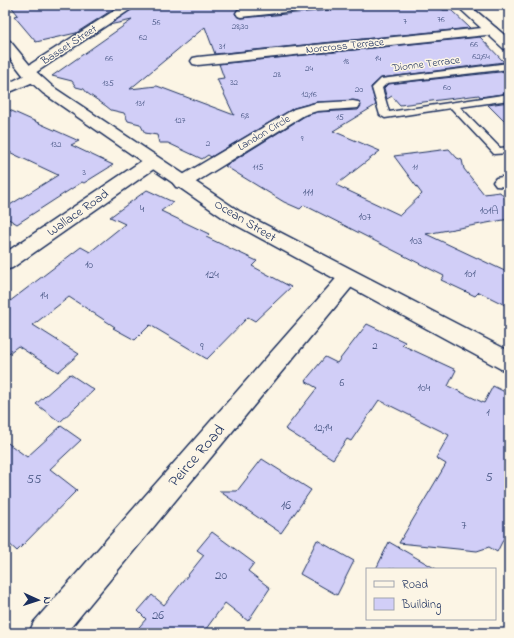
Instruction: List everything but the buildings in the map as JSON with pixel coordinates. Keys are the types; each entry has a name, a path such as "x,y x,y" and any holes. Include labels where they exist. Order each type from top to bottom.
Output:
{"street":[{"name":"Basset Street","path":"5,90 30,75 131,5"},
{"path":"242,13 320,5"},
{"path":"466,5 509,46"},
{"name":"Norcross Terrace","path":"198,61 492,31"},
{"name":"Ocean Street","path":"5,44 30,75 48,90 182,183 245,223 509,362"},
{"name":"Landon Circle","path":"182,183 299,112 316,107 353,105"},
{"name":"Wallace Road","path":"5,263 152,162"},
{"name":"Peirce Road","path":"45,633 348,278"}],"lane":[{"name":"Dionne Terrace","path":"453,104 385,115 377,88 384,81 509,66"},
{"path":"453,104 509,97"},
{"path":"453,104 498,152 509,150"}]}
